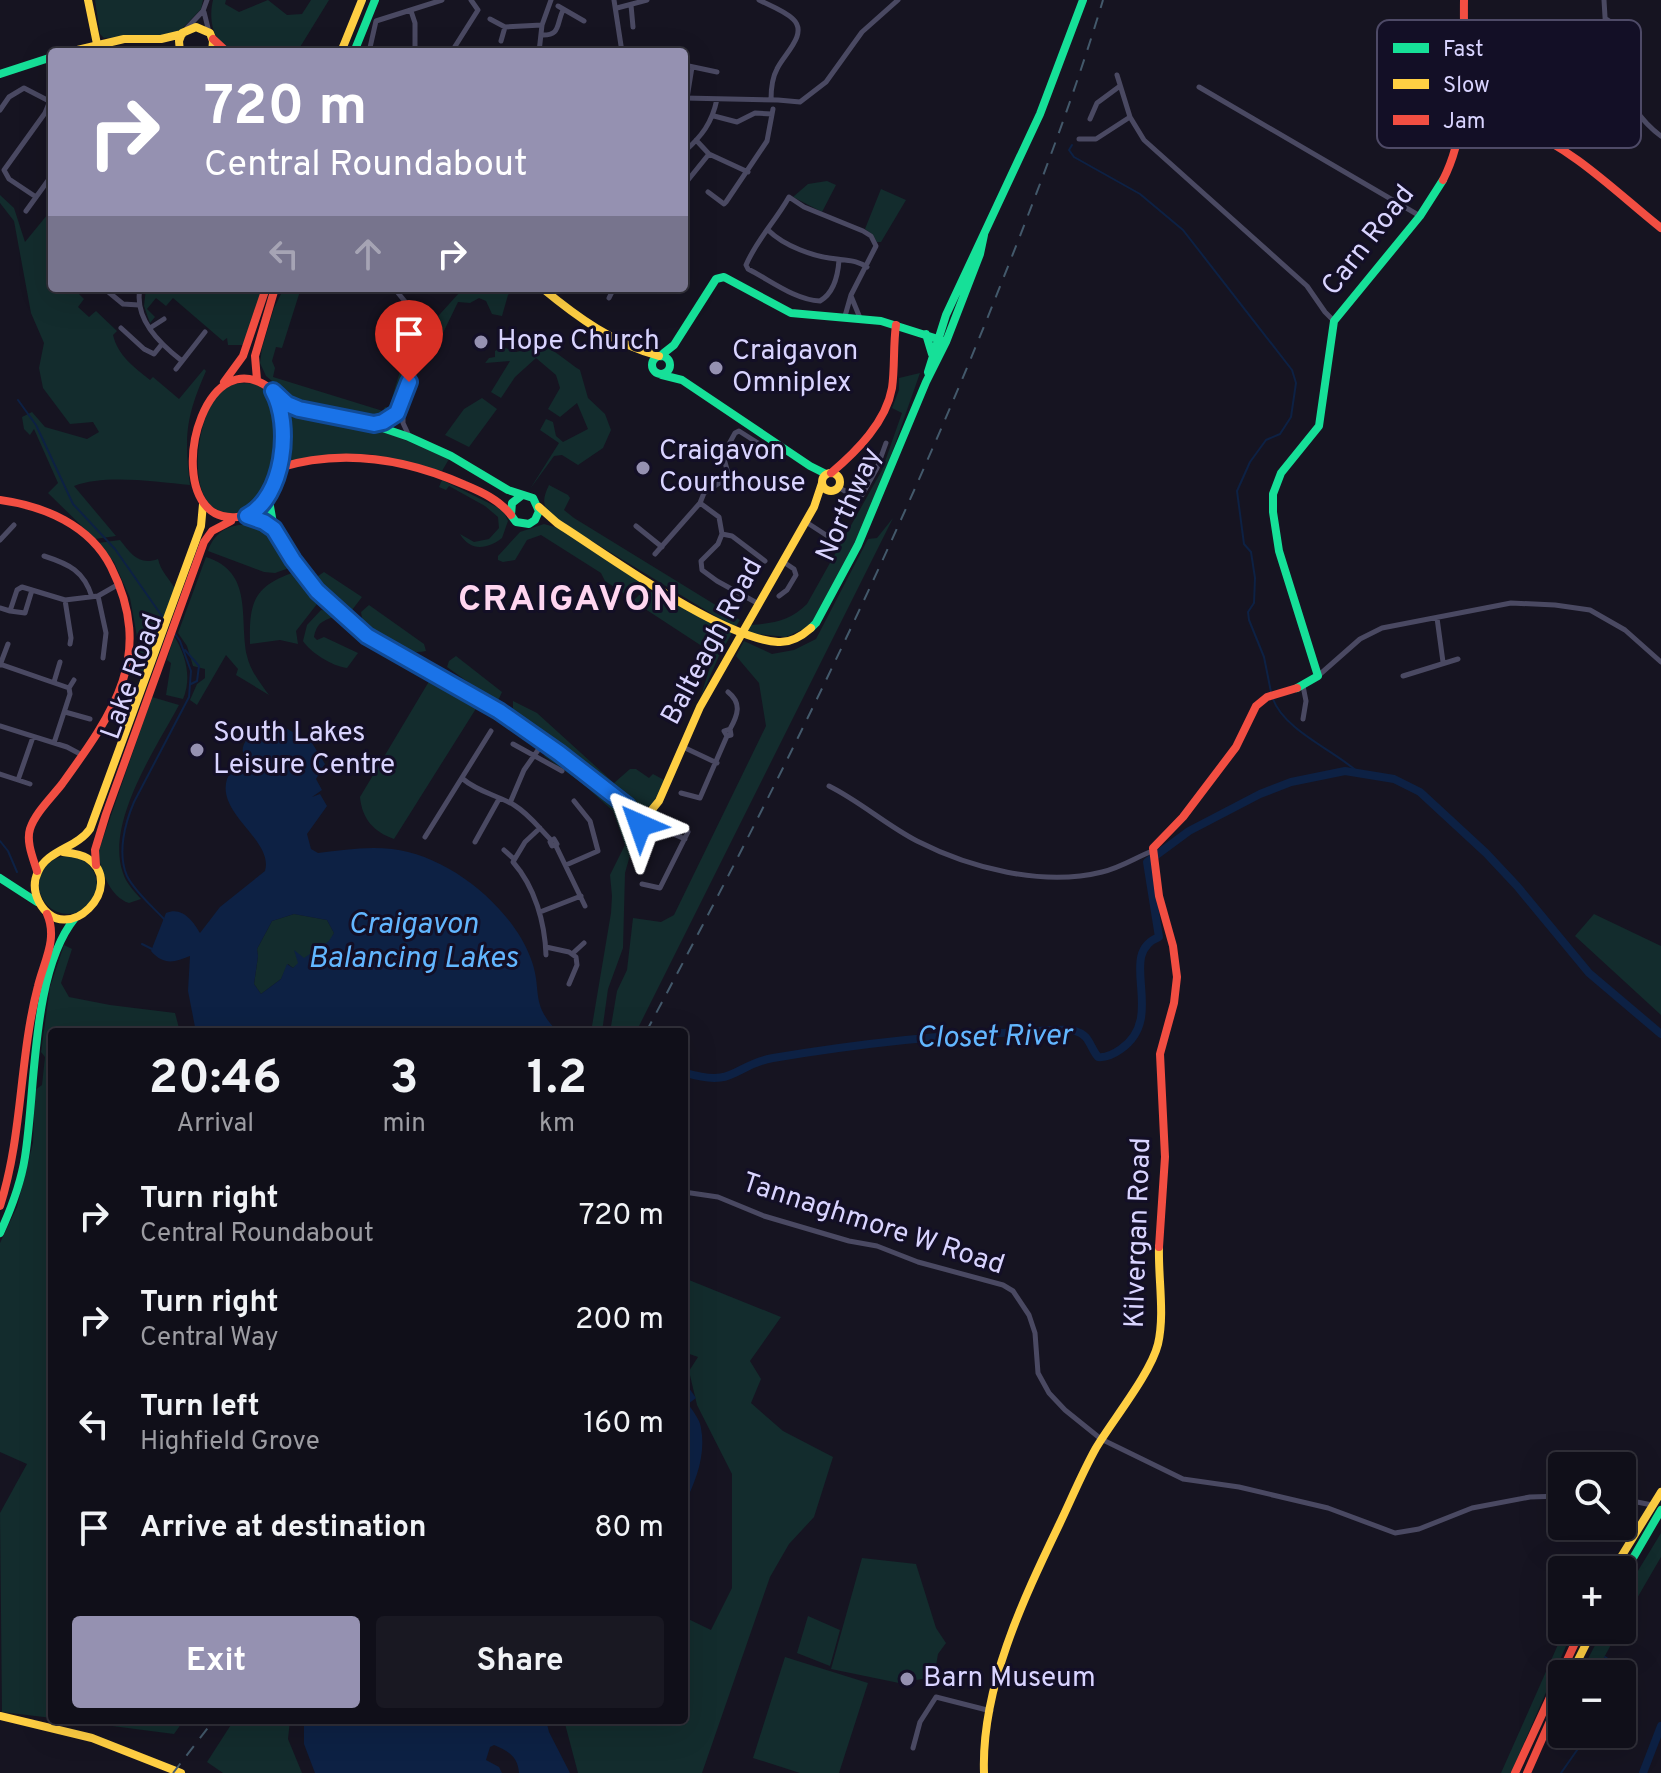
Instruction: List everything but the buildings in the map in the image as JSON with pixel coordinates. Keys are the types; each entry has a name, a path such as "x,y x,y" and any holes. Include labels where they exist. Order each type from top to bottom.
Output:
{"main road":[{"path":"88,0 97,44"},
{"path":"343,48 362,0"},
{"path":"356,48 375,0"},
{"name":"Northway","path":"926,382 932,354 942,340 941,326 966,266 1038,123 1083,0"},
{"name":"Carn Road","path":"1463,20 1464,0"},
{"path":"83,48 124,39 161,39 199,27 223,48"},
{"path":"180,48 183,33"},
{"path":"211,36 212,48"},
{"path":"161,39 174,48"},
{"path":"0,74 48,58"},
{"name":"Carn Road","path":"1334,321 1420,216 1436,191 1455,148"},
{"path":"1555,148 1661,228"},
{"name":"Northway","path":"557,523 689,606 747,636 781,643 800,637 821,616 858,545 980,254 984,235"},
{"path":"662,375 668,371 674,345 712,284 720,277 734,281 782,310 795,314 860,318 896,325 942,340"},
{"path":"265,292 243,356 235,371 219,386 206,405 199,424 195,485 203,504 218,516 264,522 274,529"},
{"path":"257,380 254,366 256,351 274,292"},
{"path":"550,292 592,324 639,352 665,357 682,380 810,466 825,477 836,486 826,490 825,477"},
{"path":"1153,856 1236,747 1256,706 1272,696 1303,686 1318,676 1285,573 1276,534 1273,494 1282,471 1319,426 1334,321"},
{"name":"Balteagh Road","path":"648,815 659,801 725,660 814,507 825,477 848,458 889,401 896,325"},
{"path":"925,334 941,326"},
{"path":"925,334 932,354"},
{"path":"651,367 653,360 674,345"},
{"path":"639,352 655,373 682,380"},
{"path":"219,386 236,378 257,380 287,404 299,409 374,424 409,437 451,456 521,496 533,498 557,523"},
{"path":"242,518 259,509 278,468 282,421 273,391"},
{"path":"278,468 306,460 335,458 395,462 454,479 499,502 521,524 557,523"},
{"name":"Balteagh Road","path":"814,507 836,486 848,458"},
{"path":"268,495 274,529 293,560 317,591 367,636 441,676 544,742 627,806 648,815 657,827 646,831 648,815"},
{"path":"511,515 512,503 521,496"},
{"path":"0,500 37,507 67,521 98,547 120,584 128,605 131,629 121,692 29,834 42,907 54,931 29,1017 19,1134 0,1206"},
{"name":"Lake Road","path":"63,852 80,843 90,829 201,526 203,504"},
{"path":"533,522 539,507"},
{"name":"Lake Road","path":"97,868 95,850 106,814 208,536 222,524 242,518"},
{"path":"30,846 37,852 52,856"},
{"path":"0,878 56,917 75,918 87,913 98,900 101,881 97,868 82,855 63,852 52,856 36,876 18,888"},
{"name":"Kilvergan Road","path":"984,1773 983,1746 991,1711 1006,1648 1027,1591 1101,1439 1158,1345 1158,1271 1165,1157 1160,1054 1174,1003 1177,977 1153,856"},
{"path":"0,1233 13,1204 25,1158 36,1039 46,989 62,934 75,918"},
{"path":"1622,1556 1661,1492"},
{"path":"1634,1556 1661,1508"},
{"path":"1515,1773 1575,1644"},
{"path":"0,1716 68,1731 181,1773"},
{"path":"1527,1773 1548,1726"}],"street":[{"path":"183,33 203,11 207,0"},
{"path":"370,48 376,21 391,12 411,11 442,0"},
{"path":"454,48 458,36 478,10 471,0"},
{"path":"539,48 542,25 550,0"},
{"path":"614,0 624,48"},
{"path":"617,8 647,0"},
{"path":"759,0 793,18 798,28 796,42 782,57 774,73 768,100"},
{"path":"884,0 889,6"},
{"path":"688,98 800,102 826,82 862,32 898,0"},
{"path":"1604,0 1606,19"},
{"path":"624,21 633,24 631,5"},
{"path":"541,35 556,32 560,8 584,21"},
{"path":"203,11 211,36"},
{"path":"411,11 416,32 415,48"},
{"path":"490,19 505,27 542,25"},
{"path":"502,41 505,27"},
{"path":"688,66 717,72"},
{"path":"688,88 692,67"},
{"path":"1117,75 1130,117 1144,140 1307,286 1334,321"},
{"path":"1090,119 1097,103 1120,86"},
{"path":"1199,87 1420,216"},
{"path":"0,110 9,97 24,88 48,99"},
{"path":"688,148 707,129 714,116 717,99"},
{"path":"36,197 9,179 4,170 48,104"},
{"path":"708,192 726,205 767,141 772,112 755,113 737,122 714,116"},
{"path":"1079,139 1096,139 1130,117"},
{"path":"1641,117 1661,136"},
{"path":"696,140 709,154 748,172"},
{"path":"689,178 709,154"},
{"path":"26,211 48,180"},
{"path":"839,260 838,275 825,299 810,300 748,269 746,265 760,237 789,197 804,207 847,223 871,236 876,246 851,295 845,316"},
{"path":"768,230 811,254 858,261 867,267"},
{"path":"108,292 126,306 139,305"},
{"path":"140,292 139,305 150,328 162,344 182,361"},
{"path":"397,292 422,322 404,398 403,423 409,437"},
{"path":"851,295 860,318"},
{"path":"408,305 404,326 417,345"},
{"path":"408,316 416,315"},
{"path":"150,328 164,319"},
{"path":"121,328 154,354 162,344"},
{"path":"409,332 419,330"},
{"path":"176,369 205,332"},
{"path":"374,424 392,418 404,398"},
{"path":"655,554 700,503 704,493 729,477 723,455 735,433 745,433 769,450 762,456"},
{"path":"836,486 855,497 862,495 886,443"},
{"path":"700,503 719,517 722,534 718,544 701,561 702,570 757,603"},
{"path":"806,522 826,535"},
{"path":"0,539 14,525"},
{"path":"636,526 662,547"},
{"path":"722,534 732,536 765,561"},
{"path":"46,559 77,570 95,597 106,633 103,658"},
{"path":"779,596 787,590 796,575 792,567 782,561"},
{"path":"10,611 18,588 22,587 65,600 95,597 120,584"},
{"path":"0,608 25,613 32,590"},
{"path":"65,600 70,644"},
{"path":"1318,676 1360,639 1375,630 1511,603 1581,607 1625,630 1661,662"},
{"path":"1437,618 1443,662"},
{"path":"8,644 0,665 69,688"},
{"path":"1403,676 1458,659"},
{"path":"54,682 60,662"},
{"path":"54,743 74,680"},
{"path":"1297,713 1304,716 1303,686"},
{"path":"681,793 700,798 717,763 727,736 724,731 730,729 738,710 737,701 728,692"},
{"path":"65,712 90,719"},
{"path":"0,726 82,755"},
{"path":"425,837 491,729"},
{"path":"18,780 33,737"},
{"path":"685,740 717,763"},
{"path":"510,803 524,770 544,742"},
{"path":"516,749 547,761 562,771"},
{"path":"0,774 30,784"},
{"path":"463,779 475,789 510,803 540,828 551,840 551,846 556,846 585,906"},
{"path":"829,786 858,801 917,841 993,869 1039,876 1080,876 1153,856"},
{"path":"475,842 499,799"},
{"path":"566,865 598,851 590,821 573,800"},
{"path":"642,884 660,888 687,836 657,827"},
{"path":"514,859 525,842 540,828"},
{"path":"504,850 514,859 540,912 546,955"},
{"path":"540,912 581,896"},
{"path":"572,954 584,942"},
{"path":"546,947 572,954"},
{"path":"569,981 577,965 572,954"},
{"name":"Tannaghmore W Road","path":"688,1193 718,1197 764,1216 877,1246 918,1262 1003,1285 1013,1291 1029,1315 1035,1333 1038,1373 1043,1384 1065,1410 1101,1439 1183,1479 1239,1487 1328,1508 1395,1533 1419,1529 1472,1508 1548,1496"},
{"path":"1636,1502 1661,1508"},
{"path":"913,1748 920,1722 936,1697 991,1711"}],"green space":[{"path":"95,0 203,0 201,9 180,31 163,35 104,38 100,34"},
{"path":"213,0 226,0 225,4 239,12 268,0 287,15 302,14 311,0 329,0 299,48 228,48 214,32 211,16"},
{"path":"827,181 836,185 822,212 793,197 808,184"},
{"path":"881,189 906,200 881,242 877,242 865,229"},
{"path":"0,195 14,208 25,242 48,214 48,292 77,292 84,299 78,307 89,317 96,311 117,331 113,335 119,349 150,380 153,377 179,399 204,369 206,371 188,426 190,485 100,480 74,486 116,536 95,539 48,493 58,483 34,429 30,435 24,429 22,417 32,412 45,427 87,439 99,432 93,422 70,424 43,388 39,368 44,343 31,313 14,221 0,203"},
{"path":"146,292 263,292 245,345 228,345 227,338 223,341 173,298 166,306 156,298 147,309 155,317 150,323 144,306"},
{"path":"282,292 300,292 282,348 276,347 272,361 275,368 273,377 383,411 385,407 389,408 404,358 388,353 406,355 411,343 408,379 393,416 383,421 333,409 302,406 266,376 260,363 274,308"},
{"path":"511,292 502,316 492,314 486,301 479,298 470,303 458,302 442,335 431,324 459,293"},
{"path":"396,333 407,336 410,342 395,334 390,336 387,343 383,342 389,336"},
{"path":"543,346 580,370 588,398 605,414 611,430 603,448 578,465 562,455 554,456 530,489 559,443 540,430 546,419 553,422 556,436 563,442 588,429 577,403 560,417 548,409 560,388 556,375 536,358 515,377 501,398 491,392 510,361 485,363 503,347 516,352"},
{"path":"920,373 882,481 849,558 810,626 786,637 747,633 751,625 781,620 807,604 882,470 902,413 892,408 899,390 899,378"},
{"path":"256,383 270,393 277,409 280,428 273,472 265,492 253,507 239,514 221,512 209,503 202,490 198,473 201,435 213,401 224,387"},
{"path":"482,398 497,409 469,447 445,435 464,409"},
{"path":"284,406 386,432 449,459 442,471 370,454 282,465 286,433"},
{"path":"442,480 503,510 508,521 502,538 480,547 464,540 460,534 474,542 489,539 499,528 498,517 449,486 446,490 439,487"},
{"path":"549,485 568,495 570,498 564,510 574,518 740,620 735,628 555,517 544,500"},
{"path":"893,518 638,1028 611,1028 617,991 627,970 633,918 661,922 674,915 766,726 759,683 736,656 744,641 772,654 794,650 816,639 868,539 877,538"},
{"path":"260,524 270,531 292,567 275,573 264,572 208,551 216,537 228,528"},
{"path":"544,524 562,529 654,589 637,592 631,598 605,581 601,573 541,535 527,540 515,560 498,560 498,556 520,532"},
{"path":"120,540 141,560 158,559 175,589 144,673 135,674 139,648 130,598 114,562 98,543"},
{"path":"206,557 232,573 238,585 248,661 269,695 236,675 238,669 226,655 197,705 190,700 197,684 205,678 205,669 193,666 187,646 178,633"},
{"path":"295,572 316,597 317,604 296,631 298,644 280,640 250,644 251,617 256,598 270,583"},
{"path":"324,572 362,597 352,610 342,610 317,584 318,576"},
{"path":"652,592 666,595 732,633 700,699 714,654 633,601 639,595"},
{"path":"369,605 424,644 426,651 406,651 376,637 363,621 361,612"},
{"path":"321,610 330,611 336,616 321,623 314,637 317,640 324,637 358,653 347,668 322,658 303,641 307,625"},
{"path":"174,636 186,667 187,683 183,699 166,695 171,663 167,660"},
{"path":"456,656 502,692 497,703 447,667"},
{"path":"431,678 477,707 394,839 370,824 360,797"},
{"path":"152,697 179,705 146,764 121,832 119,853 123,873 141,899 129,903 112,889 98,853"},
{"path":"513,701 537,713 614,783 630,769 636,769 649,778 653,774 664,780 652,806 628,801 616,794 559,747 513,715"},
{"path":"547,752 583,778 622,813 636,834 625,873 623,948 608,989 603,1028 592,1028 611,913 610,875 625,845 613,811 582,783 544,756"},
{"path":"68,856 89,864 97,885 89,906 68,914 47,906 39,885 47,864"},
{"path":"294,914 327,920 334,933 330,941 293,968 288,964 281,979 261,994 254,984 257,949 272,921"},
{"path":"1594,914 1661,946 1661,1015 1575,936"},
{"path":"64,945 72,949 61,983 69,997 175,1013 179,1028 48,1028 48,1718 2,1712 0,1513 27,1464 0,1452 0,1243 17,1207 33,1143 35,1090 42,1085 45,1057 41,1052 50,987"},
{"path":"688,1280 781,1317 750,1361 761,1379 751,1403 783,1431 833,1457 814,1517 789,1544 770,1577 702,1773 578,1773 565,1724 688,1724 688,1619 711,1630 732,1588 732,1474 697,1405 689,1371 698,1357 688,1353"},
{"path":"1661,1533 1661,1557 1636,1600 1636,1574"},
{"path":"862,1558 916,1564 936,1628 946,1643 938,1654 934,1677 899,1683 831,1669"},
{"path":"808,1616 840,1630 830,1666 797,1653"},
{"path":"1558,1644 1567,1644 1560,1660 1551,1660"},
{"path":"1596,1644 1611,1644 1603,1660 1587,1660"},
{"path":"785,1657 868,1683 839,1773 800,1773 753,1758"},
{"path":"1548,1667 1548,1688 1511,1773 1501,1773"},
{"path":"97,1724 181,1724 174,1734"},
{"path":"231,1724 290,1724 288,1739 302,1773 223,1773 207,1762"}],"water":[{"name":"Craigavon Balancing Lakes","path":"263,723 277,723 312,743 325,764 316,779 322,790 312,797 320,794 327,806 307,834 311,849 318,853 383,848 413,853 456,873 493,903 522,940 531,959 540,1005 554,1028 195,1028 188,991 190,956 170,961 160,959 151,951 166,913 182,913 200,933 220,907 265,871 266,860 261,848 230,804 226,792 227,779 241,758 252,761 243,752 250,736","holes":["294,914 327,920 334,933 329,941 304,958 294,950 298,963 293,968 287,964 281,979 261,994 254,984 257,949 272,921"]},
{"path":"688,1387 696,1398 688,1404"},
{"path":"688,1404 699,1422 702,1438 699,1468 688,1496"},
{"path":"304,1724 547,1724 570,1773 519,1773 517,1762 511,1755 494,1745 490,1747 486,1760 499,1767 502,1773 315,1773 304,1744"}],"waterway":[{"path":"1072,145 1069,150 1074,157 1140,194 1183,230 1292,370 1296,383 1291,417 1280,434 1266,440 1250,462 1237,491 1244,544 1251,552 1255,578 1254,603 1248,612 1249,620 1264,657 1271,692"},
{"path":"18,400 36,425 73,504 115,549 164,619"},
{"path":"164,919 130,882 124,867 122,848 134,802 189,697 191,671 175,634"},
{"path":"185,650 199,666 197,681 191,684"},
{"path":"1273,699 1288,721 1359,773"},
{"name":"Closet River","path":"688,1074 725,1077 760,1061 836,1048 931,1037 1052,1030 1080,1033 1098,1057 1113,1054 1134,1035 1141,1020 1141,957 1147,945 1159,937 1147,862 1189,831 1260,794 1291,782 1345,771 1394,779 1420,792 1517,886 1589,973 1661,1034"},
{"path":"0,841 17,872"},
{"path":"142,944 152,949"},
{"path":"1605,1657 1610,1660"},
{"name":"Closet River","path":"1643,1773 1661,1726"},
{"path":"1561,1773 1578,1748"}],"railway":[{"path":"648,1028 782,771 908,505 1033,203 1103,0"},
{"path":"173,1773 211,1724"}],"traffic: fast":[{"path":"356,48 375,0"},
{"path":"928,372 946,315 1040,114 1083,0"},
{"path":"0,74 48,58"},
{"path":"1297,688 1318,676 1279,551 1273,494 1281,473 1319,426 1334,321 1420,216 1443,180"},
{"path":"811,628 858,545 926,382 946,342 980,254 984,235"},
{"path":"660,356 674,345 716,279 724,277 791,313 881,321 941,340"},
{"path":"926,334 932,354"},
{"path":"657,356 665,356 670,365 668,372 657,374 652,369 652,361 657,356"},
{"path":"662,375 682,380 826,474"},
{"path":"272,390 293,407 362,421 409,437 451,456 508,490 533,498 539,511 529,524 516,522 511,515 512,503 521,496"},
{"path":"268,495 274,529 285,548 317,591 338,612 367,636 441,676 520,725 627,806 646,831 654,830 659,821 650,812 642,815 639,821"},
{"path":"0,878 37,902"},
{"path":"0,1233 23,1167 38,1032 50,969 61,941 75,918"},
{"path":"1634,1556 1661,1510"}],"traffic: slow":[{"path":"88,0 97,44"},
{"path":"343,48 362,0"},
{"path":"180,48 182,33 196,27 210,33 212,48"},
{"path":"86,48 124,39 161,39 182,34"},
{"path":"547,292 597,328 642,351 659,356"},
{"path":"831,473 840,482 831,491 822,482 831,473"},
{"path":"650,812 659,801 700,707 814,507 822,483"},
{"path":"63,852 87,858 98,870 101,883 97,897 89,908 77,917 64,920 51,915 39,902 36,876 48,859 78,841 90,829 201,526 203,504"},
{"path":"539,507 557,523 634,574 726,626 778,642 796,638 811,628"},
{"path":"247,516 274,529"},
{"path":"984,1773 989,1709 1019,1614 1091,1457 1140,1383 1158,1344 1161,1308 1159,1247"},
{"path":"1622,1556 1661,1492"},
{"path":"1578,1660 1586,1644"},
{"path":"0,1716 92,1738 181,1773"}],"traffic: jam":[{"path":"1464,0 1464,20"},
{"path":"213,39 223,48"},
{"path":"1443,180 1455,148"},
{"path":"1559,148 1661,228"},
{"path":"224,382 243,356 265,292"},
{"path":"257,380 255,356 274,292"},
{"path":"831,473 860,445 884,413 892,388 896,325"},
{"path":"272,390 249,379 230,382 213,396 202,417 194,442 193,468 198,491 215,513 237,517 253,511 266,500 274,483 281,444 278,406 273,391"},
{"path":"278,468 326,458 396,462 478,491 496,501 511,515"},
{"path":"0,500 49,513 91,540 111,567 124,599 129,628 129,655 112,707 81,758 32,823 29,845 37,871"},
{"path":"96,865 95,850 106,814 204,542 212,531 231,521"},
{"path":"1159,1247 1165,1157 1160,1054 1174,1003 1177,977 1173,946 1159,896 1153,848 1183,817 1236,747 1256,706 1267,697 1297,688"},
{"path":"0,1206 13,1151 32,1013 51,941 47,914"},
{"path":"1515,1773 1575,1644"},
{"path":"1527,1773 1548,1726"}],"place":[{"name":"Hope Church","path":"481,342"},
{"name":"Craigavon Omniplex","path":"716,368"},
{"name":"Craigavon Courthouse","path":"643,468"},
{"name":"South Lakes Leisure Centre","path":"197,750"},
{"name":"Barn Museum","path":"907,1679"}],"district":[{"name":"CRAIGAVON","path":"569,601"}],"route":[{"path":"409,382 397,413 374,424 299,409 287,404 273,391 282,421 278,468 264,503 247,516 274,529 317,591 367,636 441,676 520,725 627,806 640,825"}]}
